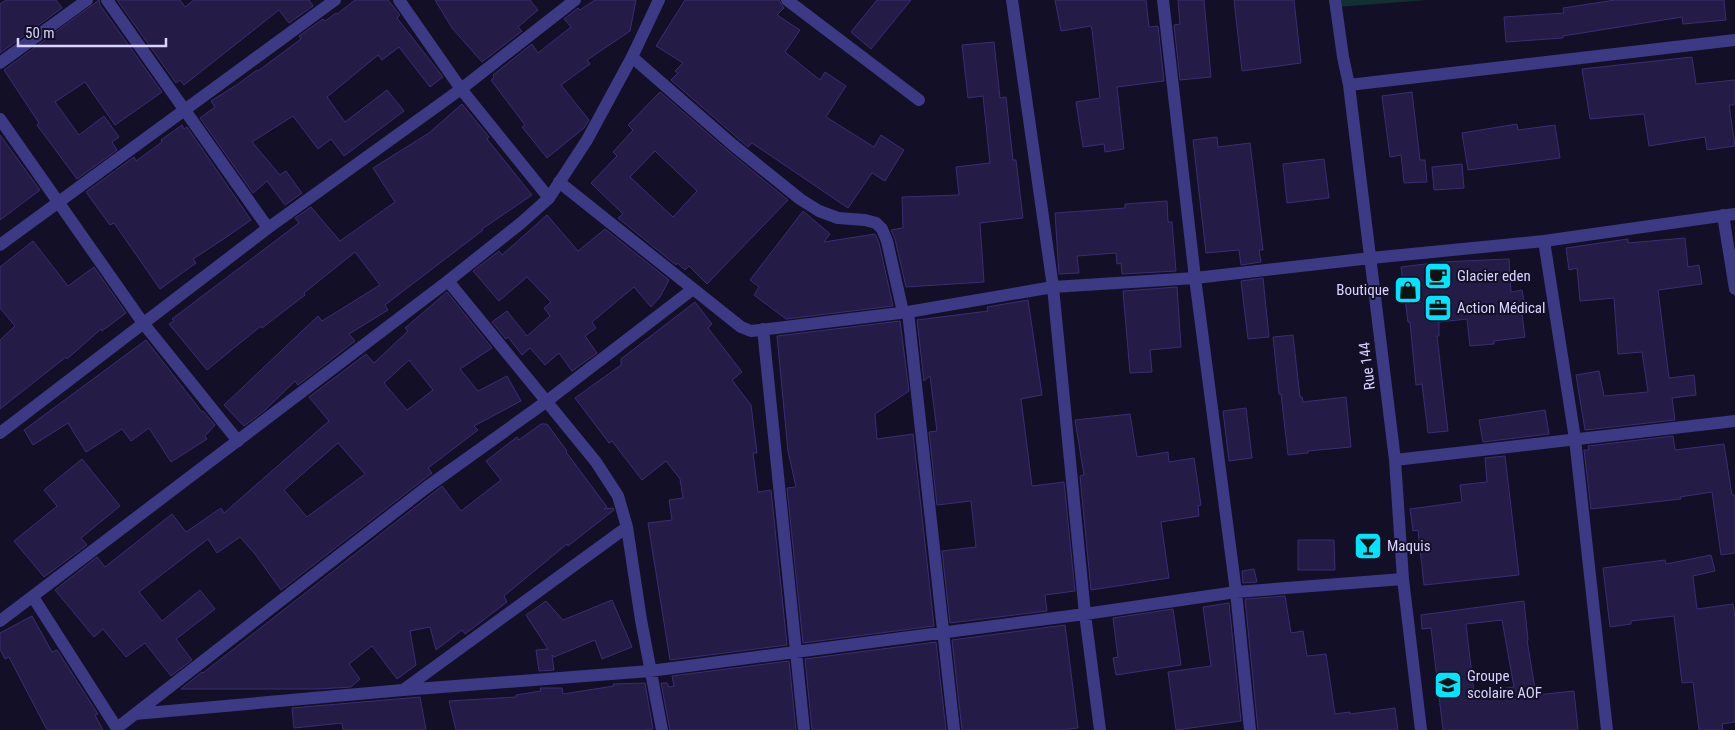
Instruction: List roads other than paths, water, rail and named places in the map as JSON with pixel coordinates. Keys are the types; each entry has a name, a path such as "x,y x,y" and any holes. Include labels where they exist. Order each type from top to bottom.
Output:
{"street":[{"path":"0,63 87,0"},
{"path":"107,0 268,228"},
{"path":"0,245 335,0"},
{"path":"399,0 461,89 548,198"},
{"path":"0,433 143,322 268,228 461,89 575,0"},
{"path":"0,621 521,224 548,198 587,140 632,57 659,0"},
{"path":"787,0 919,100"},
{"path":"1012,0 1053,288 1085,614 1100,730"},
{"path":"1163,0 1195,278 1236,592 1250,730"},
{"name":"Rue 144","path":"1335,0 1349,85 1395,460 1404,579 1421,730"},
{"path":"1349,85 1735,40"},
{"path":"632,57 733,145 800,199 819,211 838,218 865,220 876,223 882,229 906,312 954,730"},
{"path":"0,119 143,322 238,440"},
{"path":"559,182 741,327 751,331 906,312 1053,288 1195,278 1544,241 1729,215 1735,290"},
{"path":"1544,241 1574,439 1607,730"},
{"path":"448,281 596,462 618,496 628,527 650,671 662,730"},
{"path":"33,597 117,729 427,487 547,401 693,289"},
{"path":"763,329 804,730"},
{"path":"1395,460 1735,421"},
{"path":"404,690 628,527"},
{"path":"135,714 404,690 650,671 1085,614 1236,592 1404,579"}],"place":[{"name":"Glacier eden","path":"1438,276"},
{"name":"Boutique","path":"1408,290"},
{"name":"Action Médical","path":"1438,308"},
{"name":"Maquis","path":"1368,546"},
{"name":"Groupe scolaire AOF","path":"1448,685"}]}
